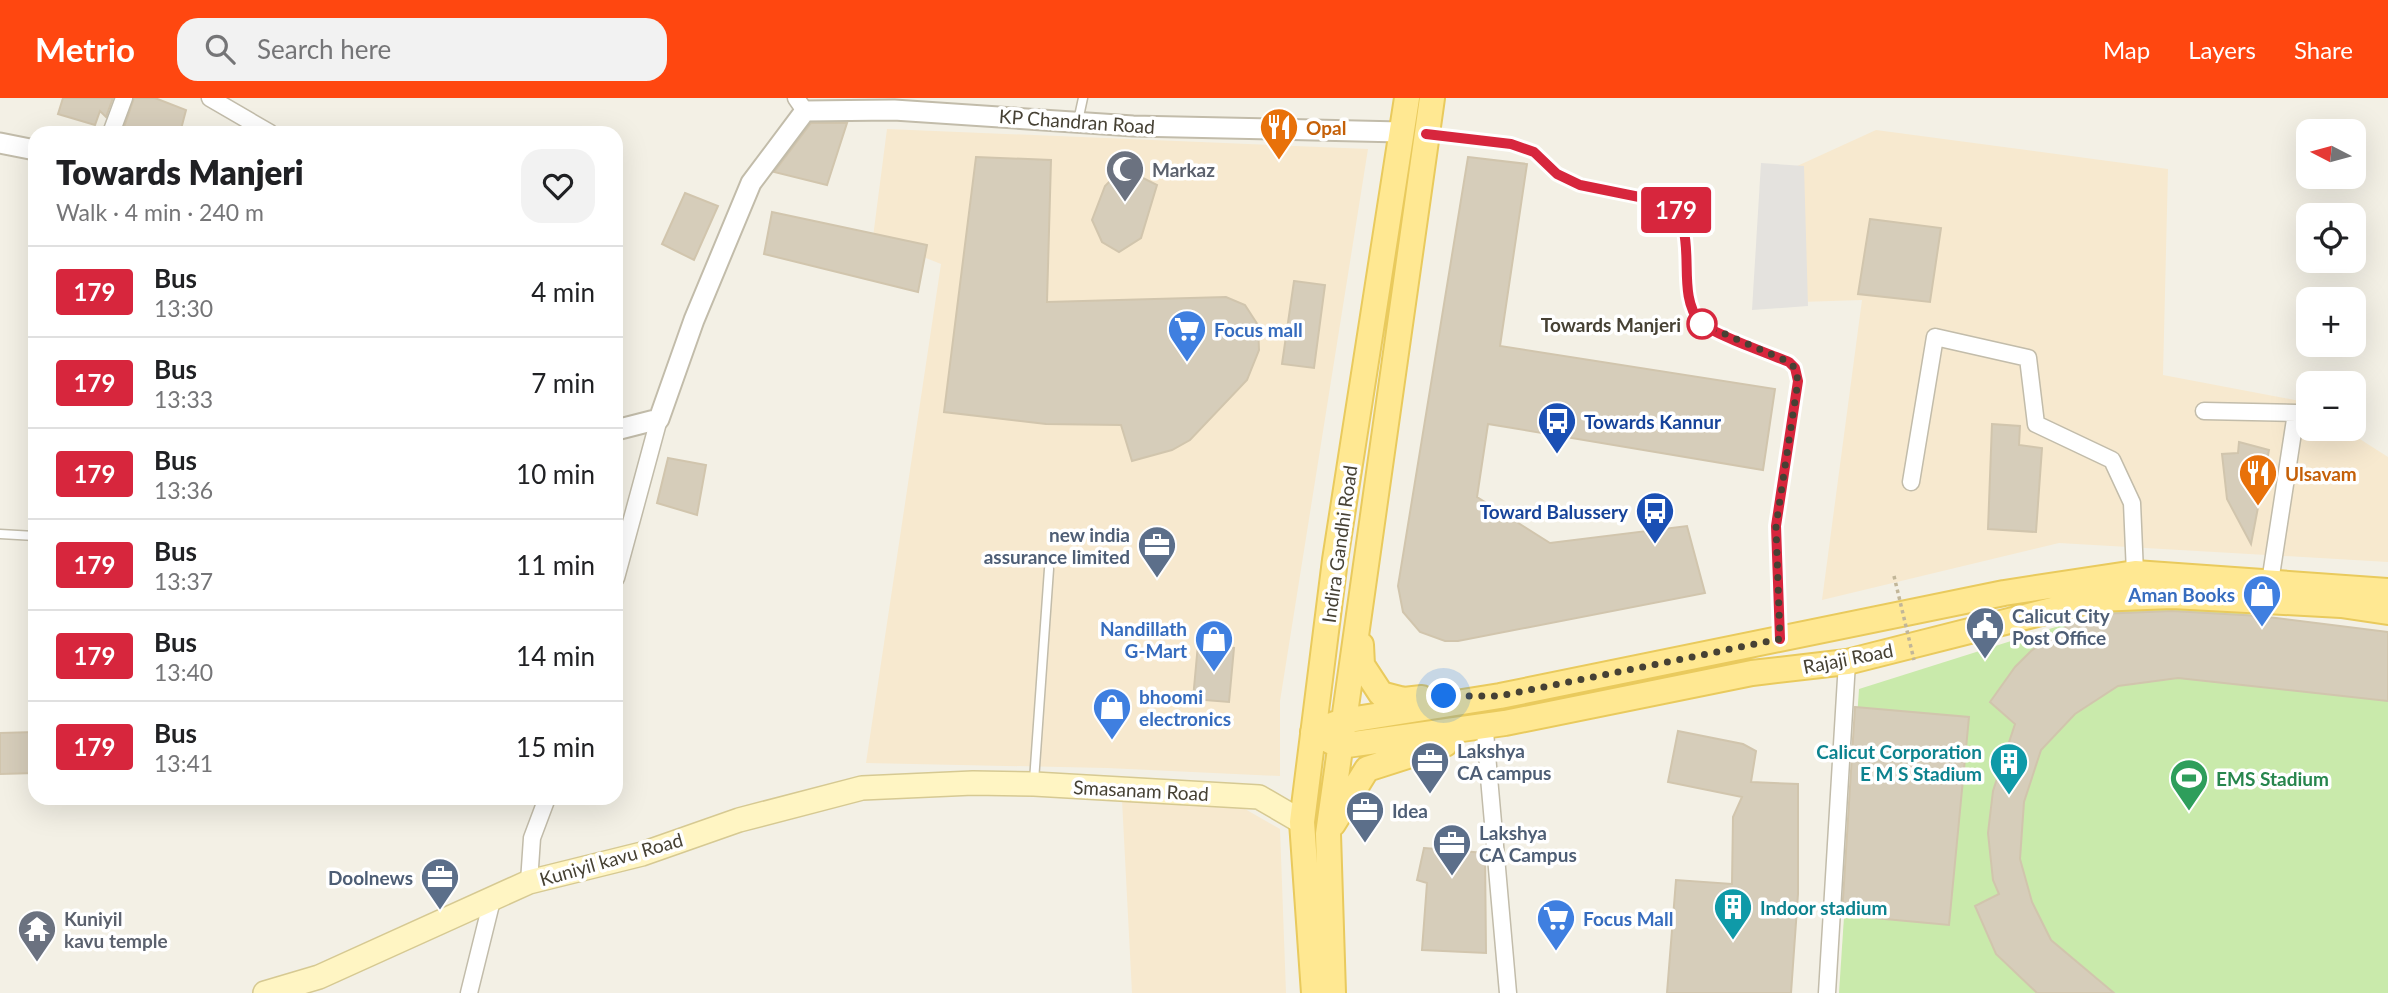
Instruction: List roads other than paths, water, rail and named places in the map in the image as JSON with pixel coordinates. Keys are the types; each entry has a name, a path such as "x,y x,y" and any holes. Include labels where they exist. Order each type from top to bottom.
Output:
{"main road":[{"name":"Indira Gandhi Road","path":"1314,993 1302,822 1335,560 1407,98"},
{"name":"Indira Gandhi Road","path":"1333,993 1328,834 1432,98"},
{"path":"1313,732 1343,721 1500,696 2004,593 2135,573 2388,592"},
{"name":"Rajaji Road","path":"1340,746 1495,727 1752,673 1847,662 2096,599 2172,596 2342,605 2388,612"},
{"path":"1360,609 1362,665 1381,694 1404,700 1500,696"},
{"path":"1328,834 1367,769 1495,727"},
{"path":"1313,732 1340,746"},
{"name":"Smasanam Road","path":"973,783 1259,797 1302,822"},
{"name":"Kuniyil kavu Road","path":"265,993 318,977 529,882 642,855 739,820 862,788 973,783"}],"street":[{"path":"114,126 124,98"},
{"path":"210,98 258,126"},
{"name":"KP Chandran Road","path":"659,419 694,320 751,183 801,104 895,104 1078,121 1269,131 1401,132"},
{"path":"0,143 28,149"},
{"path":"1911,482 1935,337 2028,358 2036,424 2112,460 2132,503 2135,573"},
{"path":"2204,411 2296,413 2270,582"},
{"path":"623,428 659,419 623,552"},
{"path":"1827,993 1847,662"},
{"path":"1495,727 1508,993"},
{"path":"529,882 532,838 544,805"},
{"path":"469,993 493,897"}],"lane":[{"path":"1078,121 1083,98"},
{"path":"1426,134 1511,144 1534,152 1557,174 1580,185 1664,202 1676,210 1682,226 1692,310 1702,324 1789,362 1795,368 1798,381 1776,526 1780,639"},
{"path":"0,534 28,536"},
{"path":"1034,784 1049,569"}],"place":[{"name":"Opal","path":"1279,161"},
{"name":"Markaz","path":"1125,203"},
{"name":"Towards Manjeri","path":"1702,324"},
{"name":"Focus mall","path":"1187,363"},
{"name":"Towards Kannur","path":"1557,455"},
{"name":"Ulsavam","path":"2258,507"},
{"name":"Toward Balussery","path":"1655,545"},
{"name":"new india assurance limited","path":"1157,579"},
{"name":"Aman Books","path":"2262,628"},
{"name":"Calicut City Post Office","path":"1985,660"},
{"name":"Nandillath G-Mart","path":"1214,673"},
{"name":"bhoomi electronics","path":"1112,741"},
{"name":"Lakshya CA campus","path":"1430,795"},
{"name":"Calicut Corporation E M S Stadium","path":"2009,796"},
{"name":"EMS Stadium","path":"2189,812"},
{"name":"Idea","path":"1365,844"},
{"name":"Lakshya CA Campus","path":"1452,877"},
{"name":"Doolnews","path":"440,911"},
{"name":"Indoor stadium","path":"1733,941"},
{"name":"Focus Mall","path":"1556,952"},
{"name":"Kuniyil kavu temple","path":"37,963"}]}
